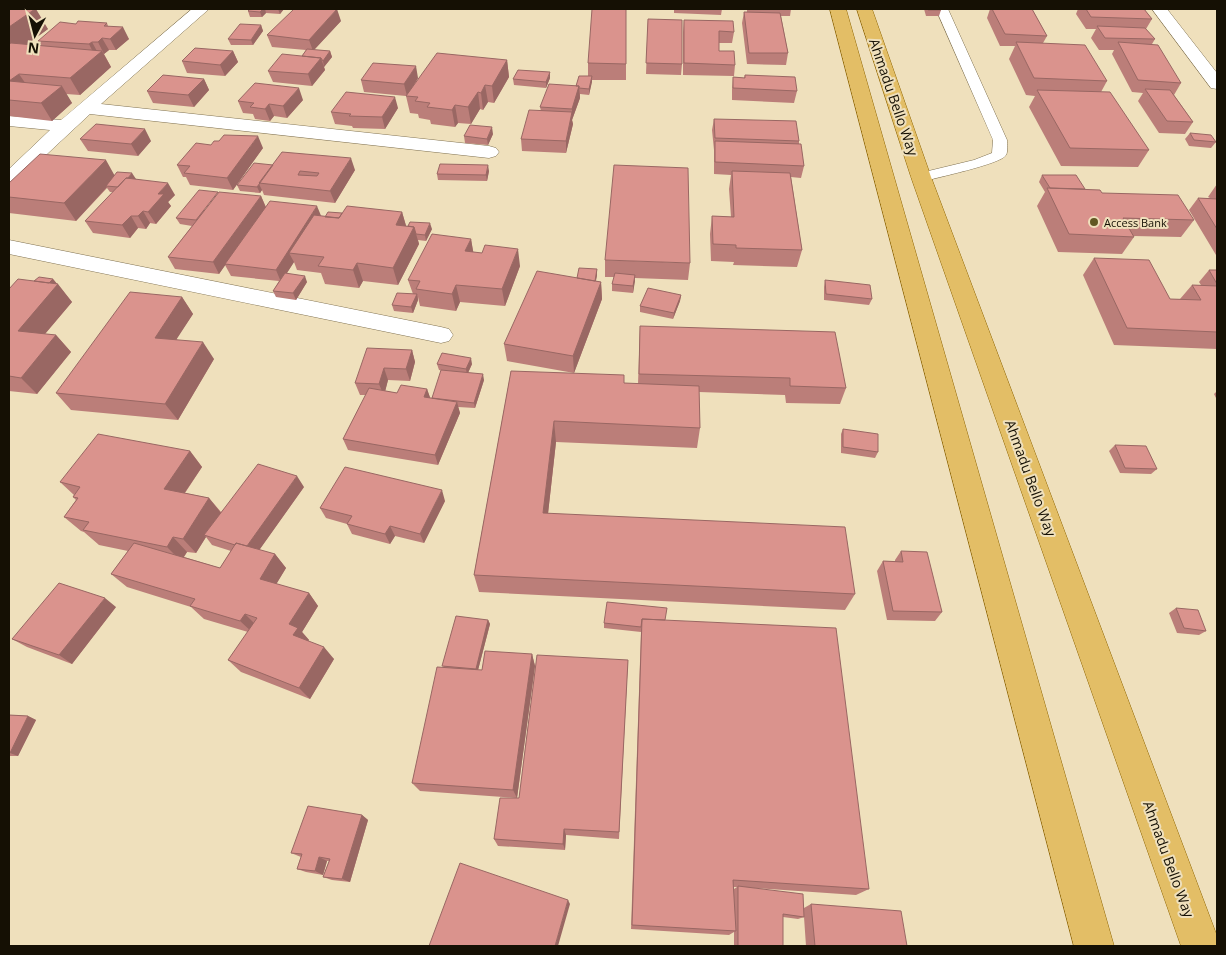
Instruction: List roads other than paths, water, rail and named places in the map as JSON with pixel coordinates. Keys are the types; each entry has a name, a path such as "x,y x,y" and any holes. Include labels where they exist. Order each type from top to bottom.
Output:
{"main road":[{"name":"Ahmadu Bello Way","path":"838,9 1094,946"},
{"name":"Ahmadu Bello Way","path":"864,9 921,177 1201,946"}],"street":[{"path":"9,180 65,126 201,9"},
{"path":"1159,9 1217,84"},
{"path":"86,108 489,152"},
{"path":"9,121 65,126"},
{"path":"9,247 441,335"}],"lane":[{"path":"921,177 979,163 999,155 1000,140 942,9"}],"place":[{"name":"Access Bank","path":"1094,222"}]}
